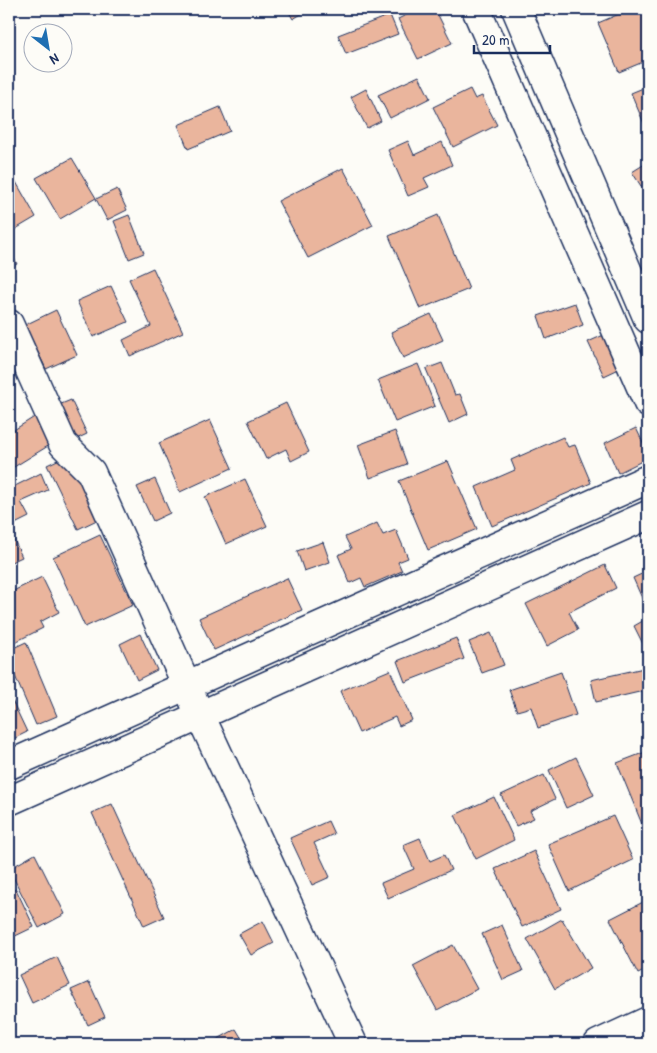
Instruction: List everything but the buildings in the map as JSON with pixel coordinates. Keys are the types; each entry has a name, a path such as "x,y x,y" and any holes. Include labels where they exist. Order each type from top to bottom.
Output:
{"street":[{"path":"476,9 648,403"},
{"path":"516,9 648,319"},
{"path":"9,324 62,444 91,472 200,715 353,1044"},
{"path":"9,765 648,478"},
{"path":"9,801 648,516"},
{"path":"598,1044 648,1021"}]}
